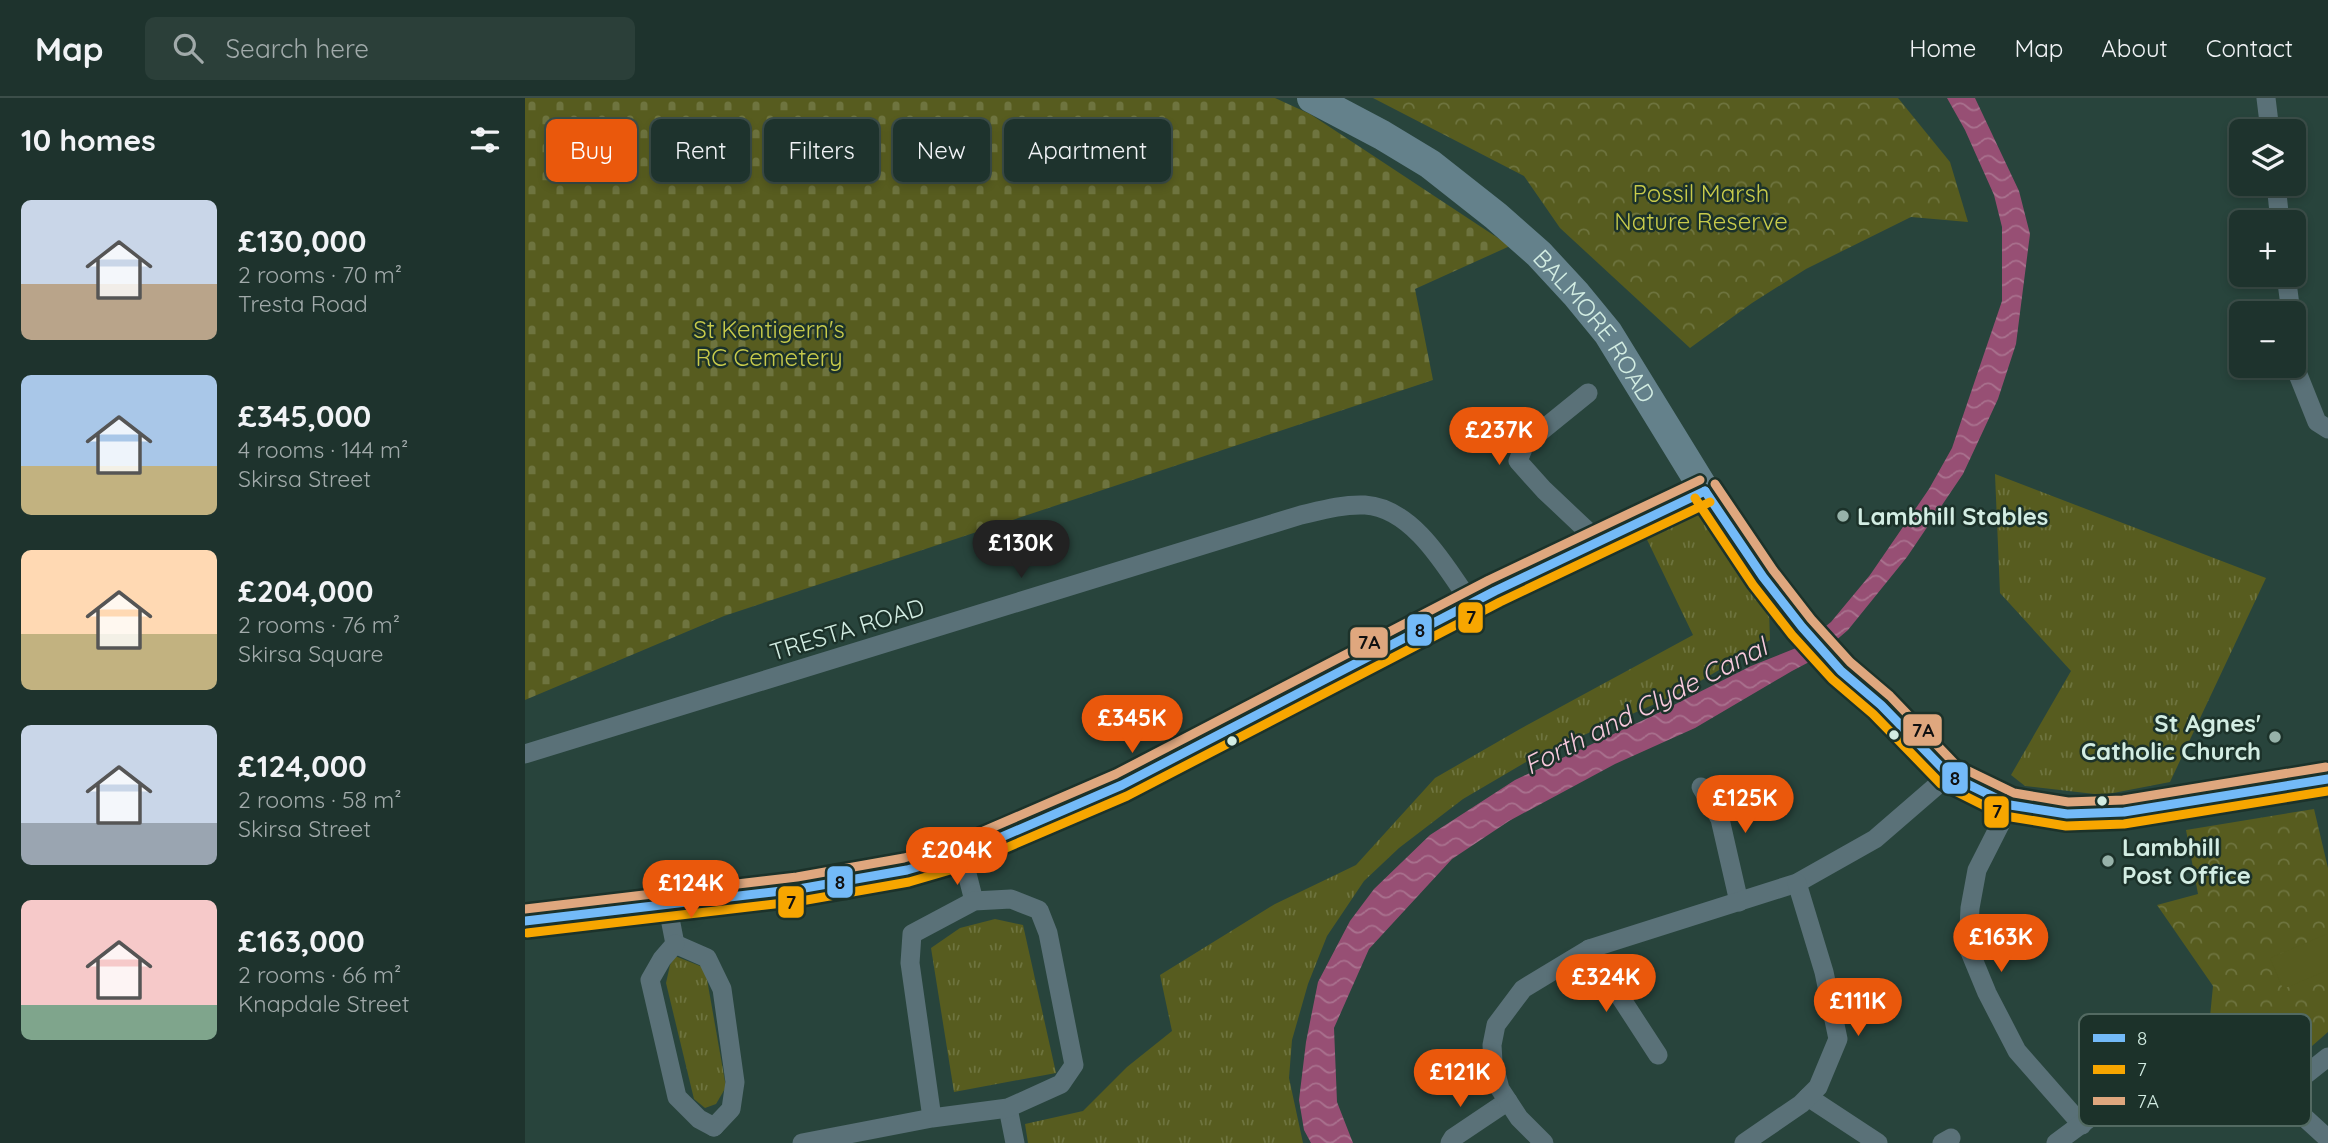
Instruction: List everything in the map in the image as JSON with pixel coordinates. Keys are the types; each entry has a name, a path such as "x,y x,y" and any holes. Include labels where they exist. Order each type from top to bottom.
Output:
{"main road":[{"name":"BALMORE ROAD","path":"1312,98 1430,164 1539,254 1608,333 1705,491 1763,577 1802,627 1841,671 1881,705 1949,775"},
{"path":"1949,775 2010,806 2067,814 2124,812 2328,779"}],"street":[{"path":"2266,98 2269,119"},
{"path":"2299,378 2317,422 2328,429"},
{"path":"1588,393 1525,444 1518,461 1544,490 1597,540"},
{"path":"525,920 586,911 801,889 871,878 962,854 1060,814 1150,772 1470,602 1705,491"},
{"name":"TRESTA ROAD","path":"525,754 1336,506 1368,505 1397,516 1432,546 1470,602"},
{"path":"1544,1143 1519,1118 1500,1088 1493,1062 1492,1045 1496,1025 1523,989 1590,949 1797,883 1875,839 1949,775"},
{"path":"1701,787 1720,819 1739,902"},
{"path":"2010,806 1977,870 1970,908 1968,947 1987,993 2017,1051 2079,1122"},
{"path":"962,854 974,901"},
{"path":"1744,1143 1818,1087 1838,1039 1824,972 1797,883"},
{"path":"802,1143 932,1118 1008,1108 1061,1084 1074,1065 1048,933 1039,911 1011,899 974,901 912,934 910,963 932,1118"},
{"path":"667,904 675,944"},
{"path":"675,944 707,958 722,989 735,1082 731,1110 716,1135 677,1097 650,980 662,959 675,944"},
{"path":"1590,949 1658,1055"},
{"path":"2311,1070 2328,1056"},
{"path":"1808,1097 1878,1143"},
{"path":"1450,1143 1453,1138 1509,1101"},
{"path":"1008,1108 1014,1143"},
{"path":"2311,1123 2328,1139"},
{"path":"2056,1143 2081,1126"}],"green space":[{"name":"St Kentigern's RC Cemetery","path":"525,98 1275,98 1310,114 1510,246 1415,289 1433,380 724,616 525,700"},
{"name":"Possil Marsh Nature Reserve","path":"1373,98 1898,98 1950,162 1968,222 1911,217 1806,269 1752,303 1690,348 1560,228 1524,176"},
{"path":"1995,474 2266,578 2170,782 2103,795 2025,786 2011,775 2071,671 2000,593"},
{"path":"1701,497 1769,610 1770,640 1680,693 1538,755 1463,799 1399,848 1364,881 1327,936 1308,984 1292,1040 1289,1078 1303,1143 1028,1143 1025,1124 1083,1111 1127,1067 1172,1031 1160,975 1275,904 1356,865 1435,778 1693,635 1640,525"},
{"path":"2314,809 2328,868 2328,1032 2311,1047 2311,1014 2210,1014 2213,986 2157,905 2198,894 2186,830"},
{"path":"995,919 1023,925 1056,1073 954,1092 931,948 960,928"},
{"path":"2327,934 2328,970 2283,989 2270,958"},
{"path":"675,956 705,968 726,1087 716,1104 705,1108 694,1099 666,983"}],"water":[{"path":"1947,98 1975,98 2019,191 2030,234 2016,344 1998,399 1963,474 1907,557 1848,630 1813,660 1695,728 1615,764 1509,821 1452,859 1369,949 1334,1028 1337,1102 1353,1143 1311,1143 1304,1130 1299,1100 1306,1042 1318,982 1350,921 1374,889 1430,835 1515,780 1751,666 1801,646 1831,622 1870,575 1929,489 1952,448 2002,301 2002,227 1994,195 1965,130"}],"transit line":[{"name":"7A","path":"525,909 797,877 904,858 956,843 1116,774 1489,580 1700,480"},
{"name":"7A","path":"1715,484 1773,570 1811,619 1850,662 1890,696 1956,765 2014,793 2068,802 2123,800 2326,767"},
{"name":"8","path":"1705,491 1763,577 1841,671 1881,705 1949,775 2010,805 2067,814 2124,812 2328,779"},
{"name":"8","path":"525,921 799,889 907,870 960,855 1122,785 1495,591 1705,491"},
{"name":"7","path":"1695,498 1753,585 1792,635 1832,679 1873,714 1941,784 2005,816 2066,826 2124,824 2328,791"},
{"name":"7","path":"527,933 801,901 909,882 964,866 1127,796 1500,602 1710,502"}],"place":[{"name":"Lambhill Stables","path":"1843,516"},
{"name":"St Agnes' Catholic Church","path":"2275,737"},
{"name":"Lambhill Post Office","path":"2108,861"}],"water label":[{"name":"Forth and Clyde Canal","path":"1645,706"}]}
